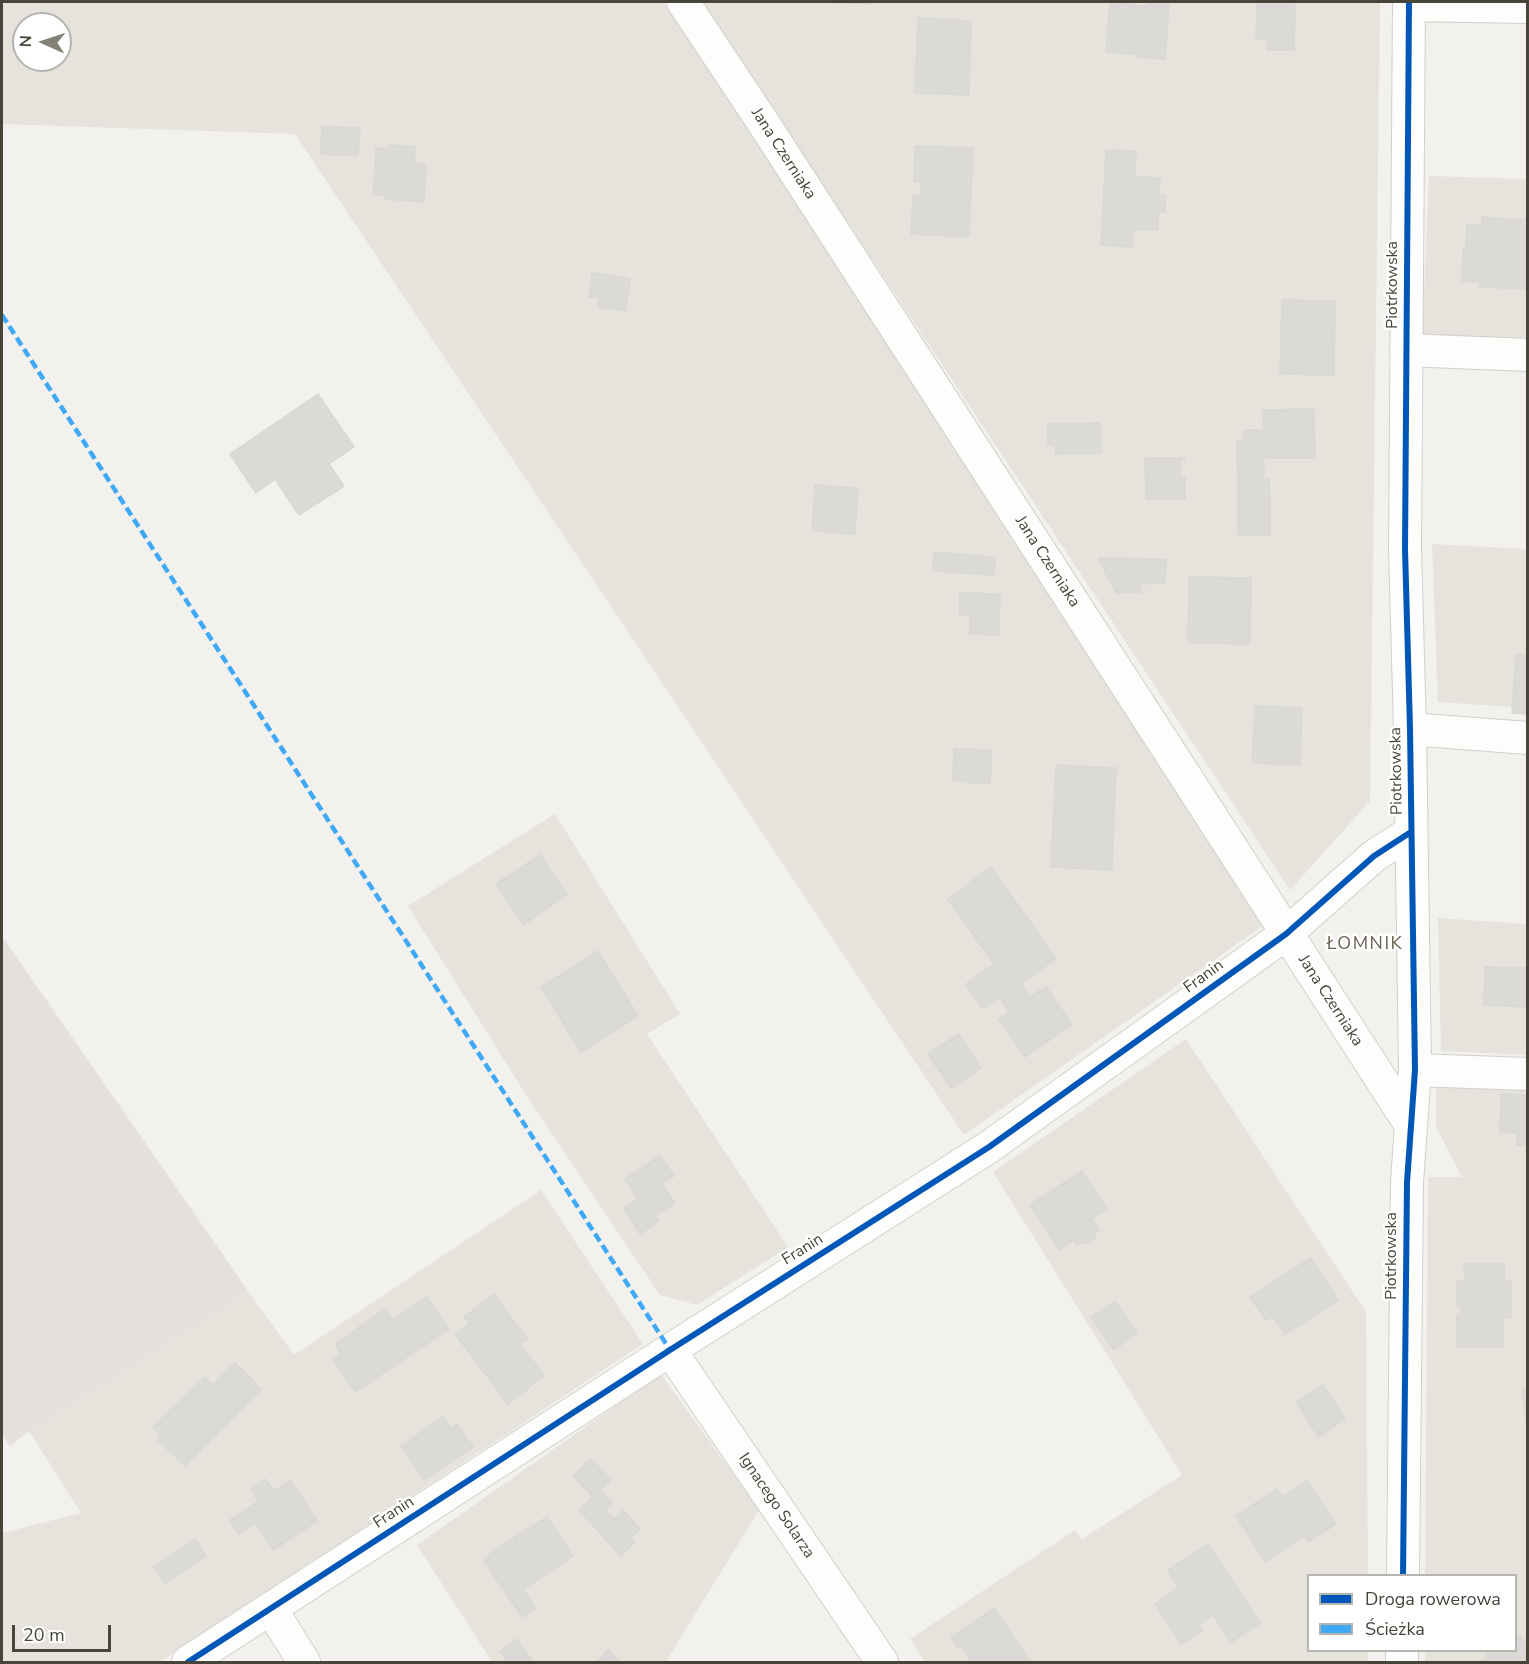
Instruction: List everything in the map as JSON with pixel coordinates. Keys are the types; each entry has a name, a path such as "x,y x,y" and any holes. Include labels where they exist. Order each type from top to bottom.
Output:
{"street":[{"name":"Jana Czerniaka","path":"683,2 773,137 1410,1124"},
{"path":"1409,3 1527,7"},
{"name":"Piotrkowska","path":"1403,1574 1407,1182 1415,1070 1405,549 1409,3"},
{"path":"1406,350 1527,354"},
{"path":"1410,729 1527,738"},
{"name":"Franin","path":"188,1662 989,1147 1286,934 1374,856 1411,832"},
{"path":"1415,1070 1527,1074"},
{"name":"Ignacego Solarza","path":"670,1350 882,1662"},
{"path":"271,1609 304,1662"}],"shaded area":[{"path":"2,2 663,2 752,131 1264,925 964,1135 295,134 2,124"},
{"path":"702,2 1380,2 1370,801 1290,890"},
{"path":"1429,176 1527,179 1527,343 1422,338"},
{"path":"1432,544 1527,549 1527,708 1438,702"},
{"path":"555,814 680,1014 647,1034 788,1247 697,1305 660,1295 533,1106 408,906"},
{"path":"1438,918 1527,924 1527,1055 1441,1051"},
{"path":"2,936 248,1291 29,1431 10,1446 2,1434"},
{"path":"1186,1039 1366,1312 1368,1574 1307,1574 1307,1652 1368,1652 1368,1662 925,1662 910,1639 1075,1530 1082,1539 1182,1475 993,1172"},
{"path":"1436,1085 1527,1089 1527,1662 1425,1662 1425,1652 1517,1652 1517,1574 1425,1574 1428,1177 1462,1177 1436,1127"},
{"path":"541,1190 643,1344 160,1662 2,1662 2,1533 81,1513 29,1431 248,1291 294,1355"},
{"path":"661,1374 759,1510 667,1662 492,1662 417,1545"}],"building":[{"path":"826,2 871,2 871,4"},
{"path":"1110,2 1147,6 1148,2 1169,2 1165,59 1106,52"},
{"path":"1257,2 1295,2 1294,50 1267,50 1268,40 1256,39"},
{"path":"918,18 971,21 969,95 915,93"},
{"path":"322,126 360,128 358,156 320,154"},
{"path":"389,145 415,147 414,163 426,164 424,202 385,199 385,196 373,195 376,148 389,149"},
{"path":"915,146 973,148 969,237 911,234 913,196 920,196 921,182 914,182"},
{"path":"1106,150 1136,151 1135,176 1160,178 1159,195 1165,195 1165,212 1158,213 1158,230 1133,229 1132,247 1101,245"},
{"path":"1482,217 1506,219 1503,288 1479,287 1480,282 1462,281 1463,249 1466,249 1467,224 1482,225"},
{"path":"1506,219 1528,220 1527,289 1503,288"},
{"path":"592,273 630,279 626,311 598,307 599,298 589,297"},
{"path":"1282,300 1335,301 1334,375 1280,374"},
{"path":"318,394 354,447 329,464 344,486 299,515 275,479 256,493 230,454"},
{"path":"1314,409 1315,458 1264,458 1263,410"},
{"path":"1100,423 1101,453 1056,454 1055,445 1048,445 1048,424"},
{"path":"1244,430 1263,430 1264,479 1269,478 1270,499 1238,499 1237,441 1244,441"},
{"path":"1145,458 1184,458 1185,460 1180,460 1180,478 1185,478 1185,499 1146,499"},
{"path":"815,485 858,488 855,534 812,531"},
{"path":"1238,499 1270,499 1270,535 1238,535"},
{"path":"934,552 995,557 994,575 933,571"},
{"path":"1098,558 1166,559 1165,583 1141,584 1141,592 1116,593"},
{"path":"1189,577 1251,578 1250,644 1188,643"},
{"path":"960,593 1000,594 999,635 970,634 970,615 960,615"},
{"path":"1516,654 1528,655 1528,714 1512,713"},
{"path":"1255,706 1302,708 1300,765 1252,763"},
{"path":"954,749 992,750 990,783 953,780"},
{"path":"1056,765 1116,768 1112,870 1051,867"},
{"path":"540,855 567,895 523,925 496,884"},
{"path":"991,867 1056,959 1021,983 1030,997 1046,987 1072,1025 1025,1057 999,1019 1009,1012 1000,997 983,1009 966,984 994,964 948,899"},
{"path":"598,951 638,1016 581,1052 541,987"},
{"path":"1485,967 1528,968 1527,1007 1484,1005"},
{"path":"959,1034 981,1068 951,1088 928,1054"},
{"path":"1501,1094 1528,1095 1528,1145 1517,1145 1517,1133 1500,1132"},
{"path":"660,1156 674,1176 662,1183 675,1203 655,1215 659,1221 640,1234 624,1208 638,1199 625,1179"},
{"path":"1082,1171 1107,1209 1092,1218 1100,1230 1096,1232 1095,1238 1086,1244 1077,1245 1074,1240 1059,1250 1030,1205"},
{"path":"1311,1258 1338,1300 1285,1334 1273,1316 1266,1320 1250,1297"},
{"path":"1464,1264 1504,1264 1504,1281 1511,1281 1511,1318 1503,1317 1503,1347 1457,1347 1457,1314 1461,1315 1461,1306 1457,1306 1457,1281 1465,1281"},
{"path":"494,1294 527,1339 520,1344 544,1376 508,1404 455,1334 470,1323 464,1317"},
{"path":"427,1297 449,1329 355,1392 333,1359 341,1354 335,1344 385,1309 393,1320"},
{"path":"1115,1301 1137,1333 1114,1350 1091,1317"},
{"path":"235,1363 261,1389 185,1466 157,1439 161,1435 153,1427 205,1377 213,1385"},
{"path":"1323,1385 1345,1419 1319,1437 1296,1402"},
{"path":"1528,1389 1528,1430 1522,1390"},
{"path":"443,1417 451,1428 457,1424 473,1447 424,1480 401,1446"},
{"path":"591,1459 611,1480 601,1490 612,1503 605,1510 614,1519 623,1510 640,1529 631,1538 635,1542 621,1556 579,1510 593,1497 573,1476"},
{"path":"265,1479 274,1491 290,1480 317,1521 273,1550 255,1523 239,1534 230,1520 259,1501 251,1489"},
{"path":"1307,1481 1336,1524 1308,1542 1304,1536 1266,1562 1236,1516 1277,1489 1282,1497"},
{"path":"547,1517 573,1556 540,1578 514,1538"},
{"path":"514,1538 540,1578 523,1589 536,1609 522,1617 483,1559"},
{"path":"195,1539 206,1556 165,1583 154,1567"},
{"path":"1208,1544 1260,1623 1231,1642 1213,1615 1199,1625 1203,1630 1181,1644 1155,1604 1179,1588 1168,1570"},
{"path":"994,1608 1030,1662 972,1662 961,1646 958,1648 951,1637"},
{"path":"1517,1636 1520,1636 1525,1643 1528,1662 1482,1662 1486,1660 1486,1652 1517,1652"},
{"path":"517,1639 533,1662 508,1662 500,1651"},
{"path":"608,1650 620,1662 597,1662"}],"marked path":[{"path":"2,315 670,1350"}],"cycle path":[{"path":"1403,1574 1407,1182 1415,1070 1405,549 1409,2"},
{"path":"188,1662 989,1147 1286,934 1374,856 1411,832"}],"district":[{"name":"ŁOMNIK","path":"1365,945"}]}
